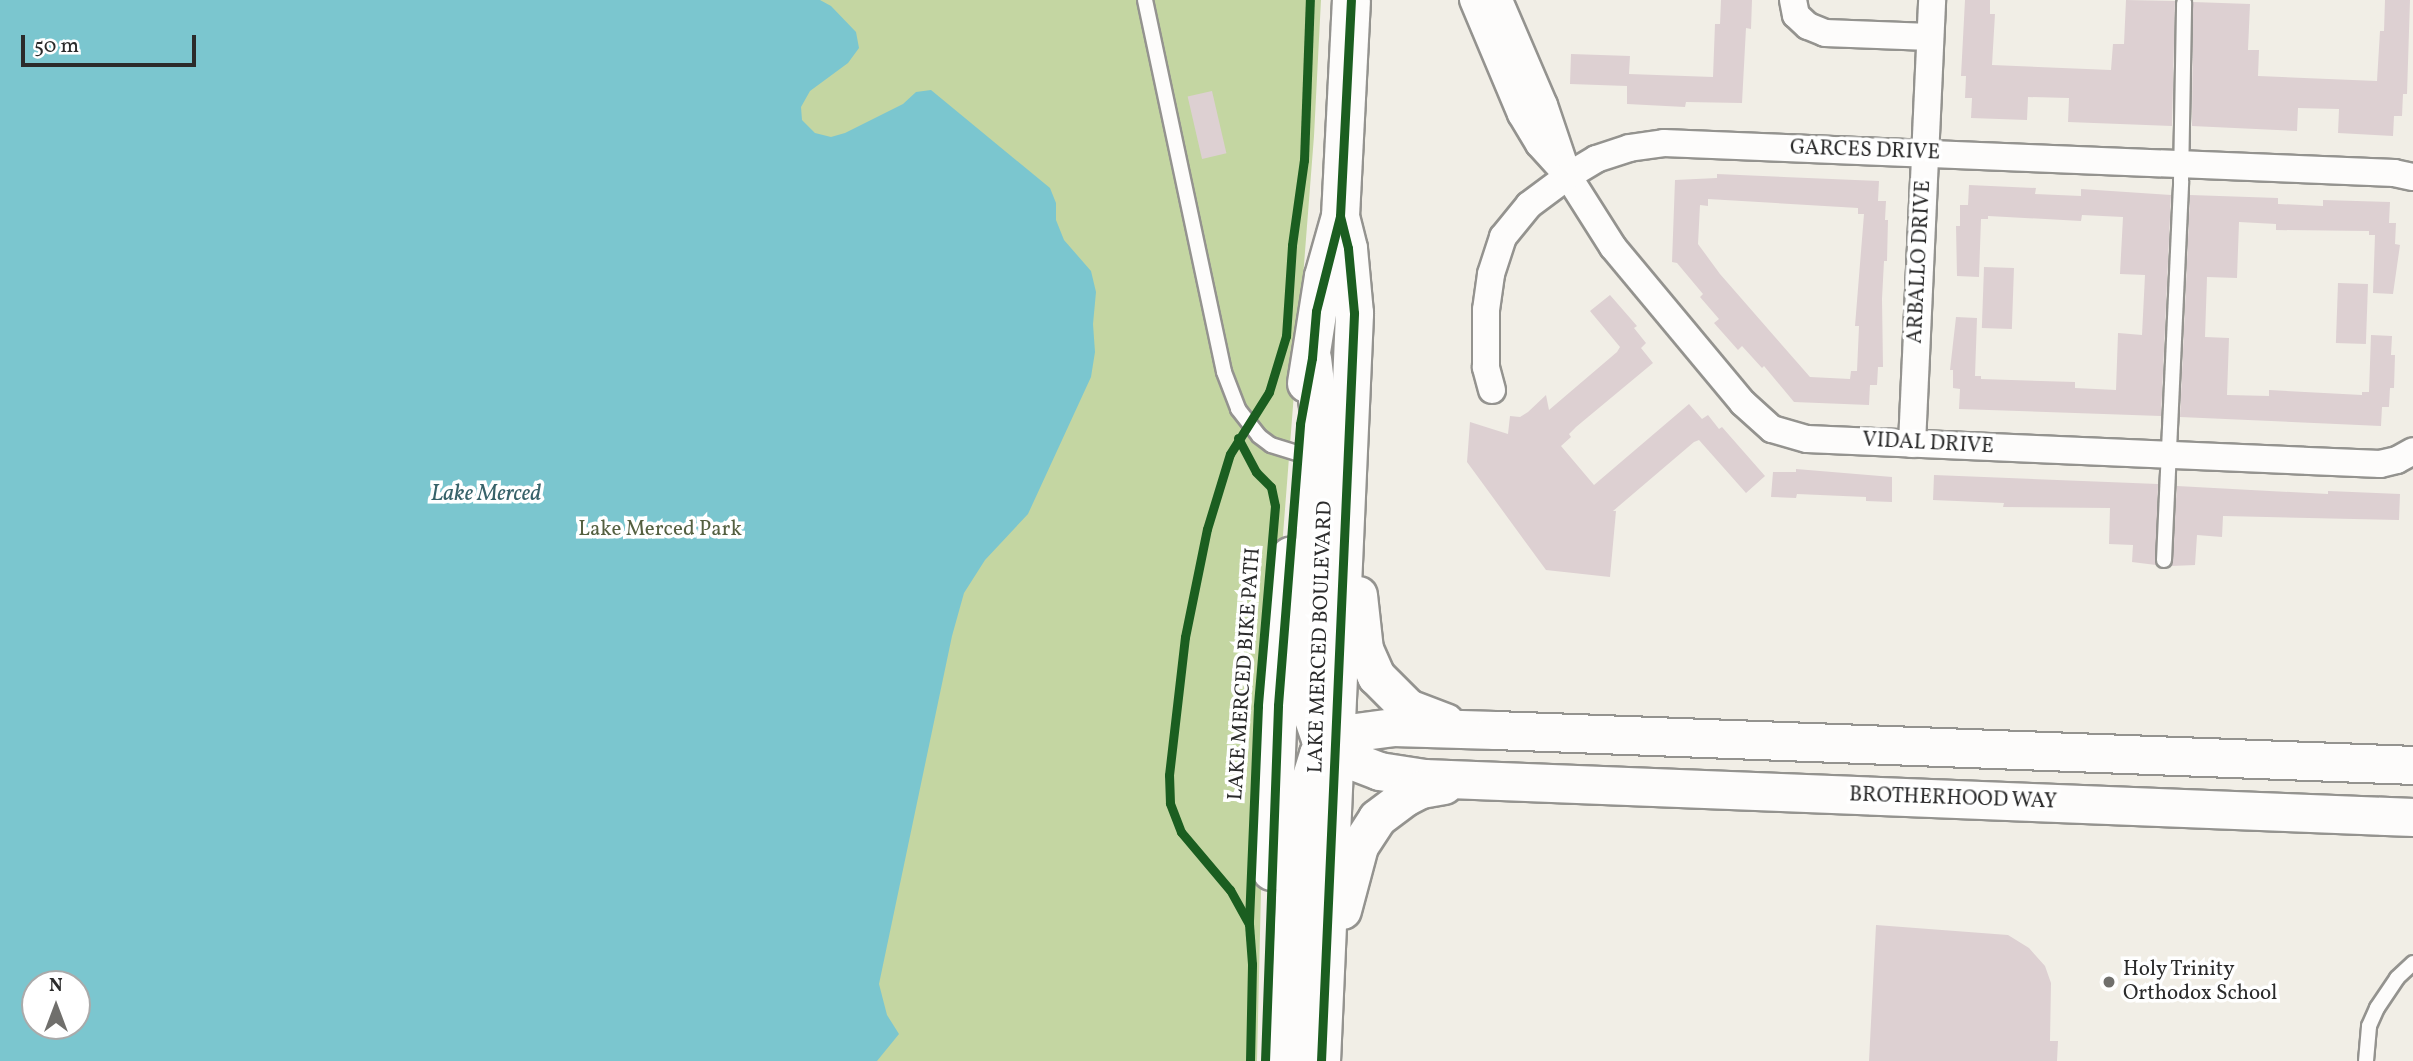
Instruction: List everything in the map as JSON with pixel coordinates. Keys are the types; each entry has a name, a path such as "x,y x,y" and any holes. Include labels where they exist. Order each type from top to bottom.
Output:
{"main road":[{"name":"LAKE MERCED BOULEVARD","path":"1265,1061 1278,705 1298,453 1302,405 1312,358 1315,311 1340,216 1351,0"},
{"name":"LAKE MERCED BOULEVARD","path":"1321,1061 1331,745 1354,313 1350,259 1340,216"},
{"path":"1312,358 1319,415 1308,699 1311,721 1331,745 1379,771 1494,782"},
{"path":"1346,448 1361,629 1369,663 1384,687 1408,708 1440,721 1495,730"},
{"path":"1287,1061 1298,828 1312,768 1331,745 1355,731 1393,727 1495,730 2413,765"},
{"path":"1324,975 1359,846 1377,818 1389,806 1421,789 1494,782"},
{"name":"BROTHERHOOD WAY","path":"1494,782 2413,817"}],"street":[{"name":"VIDAL DRIVE","path":"1472,0 1521,114 1539,144 1568,176 1613,247 1743,404 1772,429 1807,439 2380,464 2412,452"},
{"name":"VIDAL DRIVE","path":"1499,0 1544,105 1568,176"},
{"path":"1793,0 1797,15 1808,26 1825,33 1930,37"},
{"name":"ARBALLO DRIVE","path":"1912,444 1932,0"},
{"name":"GARCES DRIVE","path":"1492,390 1486,367 1486,310 1491,274 1503,237 1529,205 1568,176 1607,155 1629,148 1664,143 2394,173 2413,177"}],"lane":[{"path":"1144,0 1223,372 1238,408 1259,436 1271,444 1298,453"},
{"path":"2164,560 2181,164 2184,3"},
{"path":"2366,1061 2370,1026 2376,1008 2396,978 2413,963"}],"green space":[{"name":"Lake Merced","path":"0,0 1321,0 1314,136 1270,702 1262,849 1257,1061 0,1061"}],"water":[{"name":"Lake Merced","path":"0,0 820,0 831,6 856,32 859,48 848,63 810,91 801,107 802,120 815,133 831,137 845,133 903,104 916,92 931,90 1050,188 1056,203 1056,220 1064,240 1091,271 1096,292 1093,324 1095,352 1091,377 1028,514 985,560 964,593 952,636 879,984 887,1015 899,1034 877,1061 0,1061"}],"building":[{"path":"1721,0 1752,0 1751,29 1746,28 1742,103 1686,102 1685,107 1627,104 1627,86 1570,84 1571,54 1630,56 1629,74 1713,77 1715,24 1720,24"},
{"path":"1965,0 1990,0 1990,14 1995,14 1992,65 2111,70 2113,44 2124,44 2126,0 2175,1 2172,126 2068,122 2069,98 2028,97 2027,120 1971,118 1972,98 1965,98 1966,76 1961,76"},
{"path":"2385,0 2410,0 2407,94 2403,94 2402,116 2394,116 2393,136 2338,133 2339,109 2298,108 2297,131 2192,126 2193,2 2250,4 2248,50 2259,50 2258,76 2377,81"},
{"path":"1212,91 1226,153 1202,159 1188,97"},
{"path":"1717,174 1879,181 1878,201 1886,201 1885,220 1888,220 1887,261 1884,261 1882,299 1883,367 1878,367 1877,385 1870,385 1869,405 1794,402 1764,366 1762,368 1742,346 1738,350 1714,323 1719,319 1700,297 1703,294 1677,263 1672,262 1675,180 1717,178","holes":["1708,199 1858,208 1858,214 1864,214 1855,326 1859,326 1857,371 1851,371 1850,379 1810,377 1720,274 1698,244 1700,205 1708,206"]},
{"path":"1969,185 2036,188 2035,194 2081,196 2081,189 2171,195 2161,416 1959,409 1960,389 1953,388 1953,370 1950,370 1956,317 1977,318 1975,376 1981,376 1981,379 2075,382 2075,388 2116,390 2118,333 2142,335 2145,275 2120,274 2123,217 2082,215 2081,221 1988,216 1988,219 1981,219 1979,277 1957,276 1956,226 1960,226 1960,205 1968,205"},
{"path":"2190,195 2278,198 2278,204 2323,206 2323,200 2390,202 2389,223 2396,223 2395,244 2400,245 2393,294 2373,293 2375,235 2369,235 2369,231 2276,230 2276,224 2239,222 2237,278 2207,277 2205,337 2229,338 2227,395 2269,396 2269,390 2362,395 2362,392 2369,392 2371,335 2392,336 2391,355 2395,355 2394,388 2390,388 2389,407 2382,407 2381,426 2180,417"},
{"path":"1984,267 2014,268 2012,329 1982,328"},
{"path":"2338,283 2368,284 2366,344 2336,343"},
{"path":"1610,295 1637,326 1634,328 1646,343 1641,348 1653,363 1576,427 1569,434 1571,437 1561,446 1594,485 1689,404 1702,419 1708,415 1719,429 1722,427 1765,476 1746,493 1699,440 1694,442 1613,511 1616,511 1610,577 1546,570 1467,462 1470,422 1508,434 1510,416 1520,417 1546,395 1549,410 1617,352 1620,347 1590,311"},
{"path":"1796,469 1892,477 1892,502 1866,501 1866,497 1797,494 1796,498 1771,497 1773,472 1796,472"},
{"path":"1934,475 2158,484 2156,565 2132,562 2133,545 2109,544 2110,508 2003,507 2004,503 1933,500"},
{"path":"2177,486 2328,494 2328,491 2400,494 2399,520 2223,516 2222,537 2197,535 2195,565 2171,566"},
{"path":"1876,925 2008,935 2029,948 2045,966 2051,983 2050,1041 2058,1041 2057,1061 1869,1061"}],"cycle path":[{"path":"1250,1061 1252,964 1249,924 1230,890 1181,832 1170,803 1169,775 1185,637 1207,529 1230,454 1269,392 1286,336 1292,245 1304,160 1310,0"},
{"path":"1265,1061 1278,705 1300,424 1312,358 1316,311 1340,216 1351,0"},
{"path":"1321,1061 1354,313 1348,248 1340,216"},
{"name":"LAKE MERCED BIKE PATH","path":"1238,438 1256,472 1271,487 1275,506 1258,706 1249,924"}],"place":[{"name":"Holy Trinity Orthodox School","path":"2109,982"}],"park label":[{"name":"Lake Merced Park","path":"660,530"}]}
